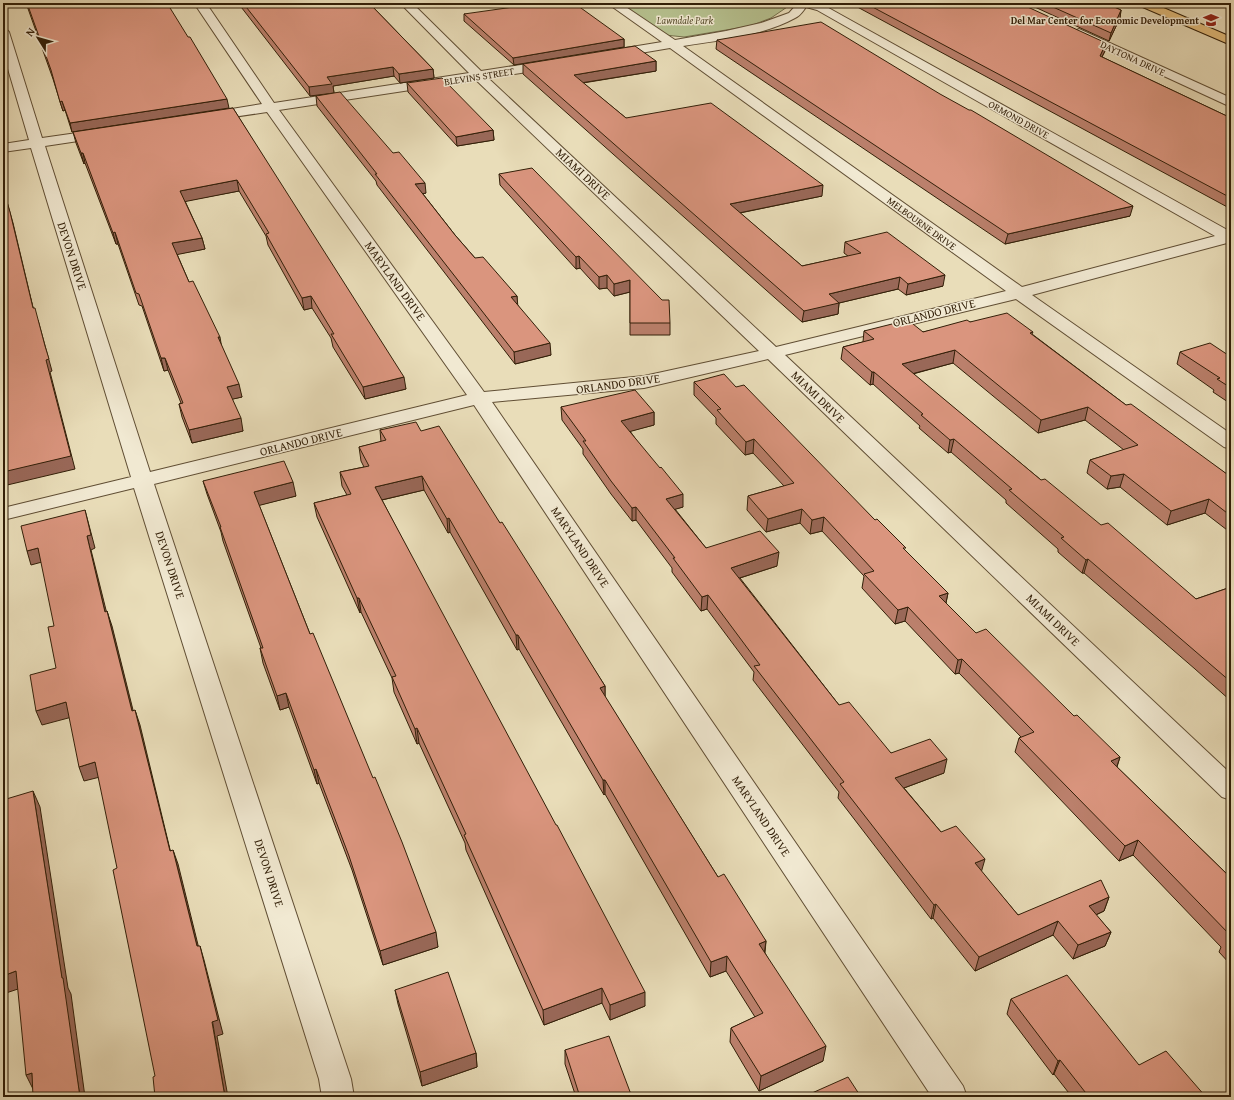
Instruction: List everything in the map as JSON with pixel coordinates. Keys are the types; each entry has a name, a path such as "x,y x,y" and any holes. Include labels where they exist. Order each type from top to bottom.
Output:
{"main road":[{"path":"1142,3 1231,41"}],"street":[{"name":"MARYLAND DRIVE","path":"200,3 271,108 479,398 951,1097"},
{"name":"MIAMI DRIVE","path":"406,3 479,76 1231,790"},
{"name":"MELBOURNE DRIVE","path":"613,3 673,44 1019,293 1231,443"},
{"path":"595,57 726,35 765,26 793,15 805,3"},
{"name":"ORMOND DRIVE","path":"805,3 821,8 1230,238"},
{"name":"DAYTONA DRIVE","path":"1066,27 1231,103"},
{"name":"DEVON DRIVE","path":"3,32 36,143 332,1071 338,1097"},
{"name":"BLEVINS STREET","path":"193,119 564,62"},
{"path":"3,148 114,131"},
{"name":"ORLANDO DRIVE","path":"3,514 479,398 644,382 772,353 1019,293 1230,238"}],"green space":[{"name":"Lawndale Park","path":"619,3 793,3 771,18 750,26 684,37 665,35"}],"building":[{"path":"27,3 167,3 188,37 190,37 227,99 70,123 62,101 60,102 51,70"},
{"path":"243,3 369,3 433,69 399,74 393,67 327,77 332,84 309,87"},
{"path":"542,3 574,3 624,39 513,58 464,14"},
{"path":"865,3 1019,3 1106,43 1100,56 1231,118 1231,198"},
{"path":"1044,3 1105,3 1121,10 1111,33"},
{"path":"821,22 940,94 971,110 1133,206 1008,234 717,40"},
{"path":"635,46 656,61 574,75 626,118 711,103 823,185 730,204 802,266 861,253 845,242 887,232 945,275 908,284 900,277 829,294 839,303 804,311 523,64"},
{"path":"442,78 493,130 456,137 407,83"},
{"path":"340,92 393,153 399,152 425,183 415,184 475,258 483,257 517,296 511,297 550,343 514,352 316,96"},
{"path":"233,108 404,377 363,387 331,334 334,334 311,296 302,298 266,234 269,233 237,180 180,191 202,238 172,243 189,282 193,281 220,337 218,337 239,384 227,387 241,418 189,430 179,404 183,403 165,358 161,358 139,294 136,293 115,232 113,233 83,153 81,153 73,132"},
{"path":"532,168 662,300 669,300 670,323 630,323 630,280 614,284 607,275 599,277 579,256 576,257 499,174"},
{"path":"3,188 33,308 35,308 49,359 46,360 71,456 3,472"},
{"path":"1007,313 1033,332 1030,333 1126,405 1131,404 1231,477 1231,516 1209,499 1171,511 1124,474 1111,476 1090,460 1138,445 1088,407 1041,420 955,350 902,364 1041,480 1045,479 1101,525 1108,523 1196,599 1231,587 1231,625 1227,627 1231,630 1231,682 1088,559 1086,560 1061,538 1064,537 1009,490 1012,489 954,439 950,440 921,415 923,414 843,347 874,339 864,331 908,320 923,332 967,320 970,322"},
{"path":"1210,343 1231,357 1231,388 1217,379 1220,378 1180,352"},
{"path":"724,374 736,387 744,385 875,520 877,519 906,548 903,548 948,593 939,596 976,633 986,629 1074,716 1077,715 1120,757 1111,761 1231,878 1231,936 1138,840 1125,846 1019,738 1034,732 962,659 958,660 908,607 898,610 864,574 874,571 824,517 812,520 802,509 768,519 748,496 794,483 754,439 746,442 717,410 721,409 694,382"},
{"path":"635,390 654,412 621,421 683,494 666,499 706,548 760,531 779,552 731,568 839,705 849,702 891,753 930,739 947,759 895,778 941,832 956,826 985,859 975,863 1018,915 1101,880 1109,897 1089,906 1111,932 1078,945 1058,921 979,957 936,904 934,905 840,784 844,782 754,666 760,665 708,595 702,597 673,558 675,558 636,507 632,508 611,481 583,441 586,441 561,407"},
{"path":"416,422 421,431 439,426 500,523 502,522 605,686 600,688 718,877 724,874 766,941 759,944 826,1046 761,1076 731,1028 763,1013 727,956 711,962 605,780 603,780 518,635 516,635 449,518 447,519 422,476 375,487 645,992 610,1005 602,988 543,1010 464,835 466,834 417,728 415,729 392,677 396,676 359,598 357,598 314,503 351,494 340,472 369,466 359,447 386,440 380,430"},
{"path":"284,461 293,482 254,492 310,634 313,633 373,778 375,777 402,842 436,932 380,951 349,856 316,769 314,770 286,693 277,696 260,648 263,648 221,527 203,481"},
{"path":"85,510 91,535 87,536 105,612 107,611 132,711 135,710 170,851 173,850 197,946 200,946 218,1020 212,1022 225,1097 155,1097 153,1077 155,1076 113,870 117,868 95,762 79,767 66,702 36,711 30,675 56,668 48,627 54,626 38,548 27,551 21,526"},
{"path":"33,791 63,978 80,1097 33,1097 32,1073 26,1075 16,971 3,976 3,800"},
{"path":"1231,936 1231,943 1226,938"},
{"path":"448,972 476,1053 420,1072 395,990"},
{"path":"1067,975 1139,1065 1166,1051 1206,1097 1089,1097 1060,1060 1058,1061 1011,999"},
{"path":"609,1036 632,1097 580,1097 565,1050"},
{"path":"848,1077 861,1097 803,1097"},
{"path":"489,1093 490,1097 476,1097"}],"place":[{"name":"Del Mar Center for Economic Development","path":"1211,20"}]}
